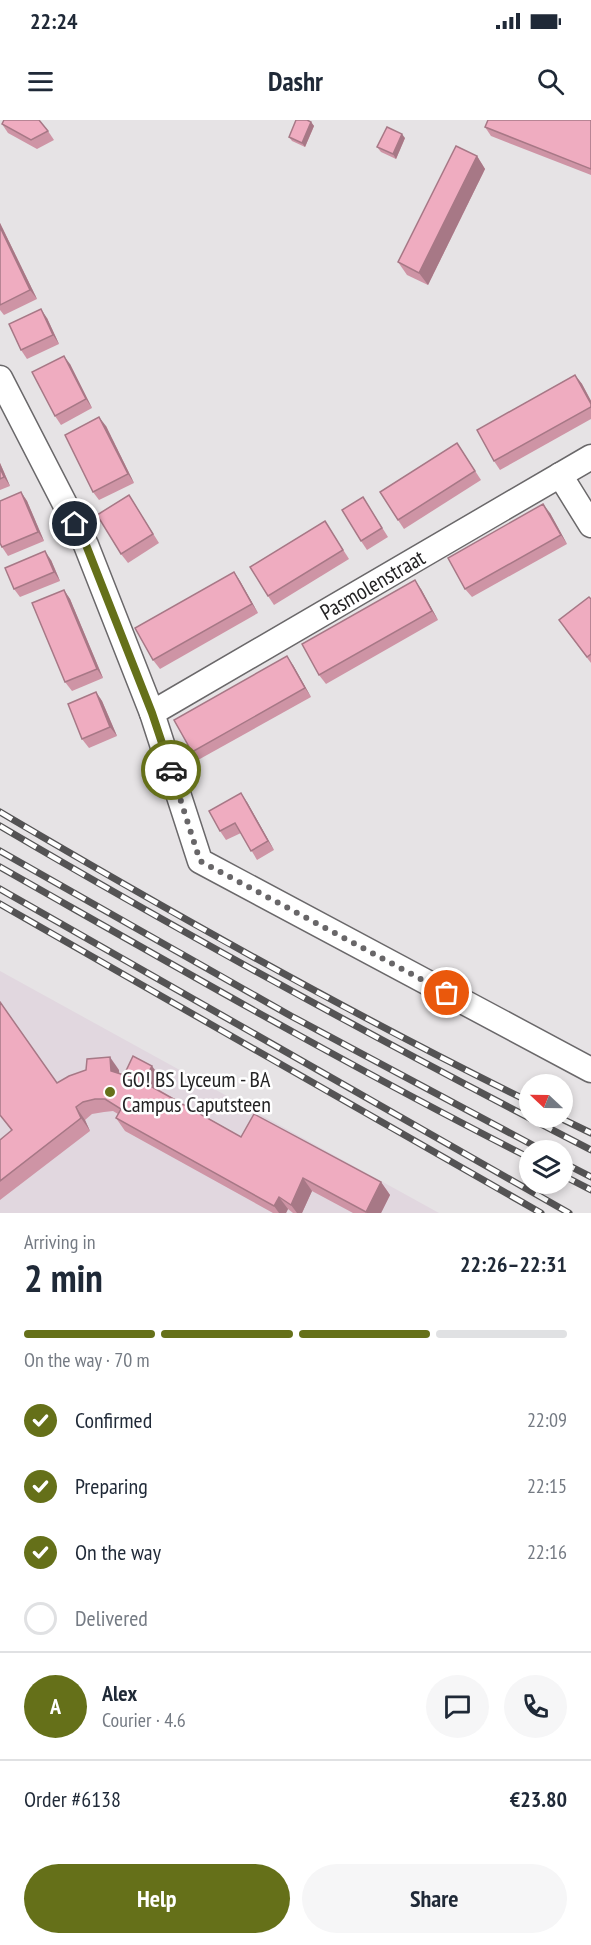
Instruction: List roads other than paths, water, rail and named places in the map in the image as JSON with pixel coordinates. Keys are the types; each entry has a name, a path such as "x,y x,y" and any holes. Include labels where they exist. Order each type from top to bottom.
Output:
{"street":[{"path":"0,378 86,545 152,713 200,861 591,1070"},
{"name":"Pasmolenstraat","path":"152,713 591,457"},
{"path":"560,475 591,525"}],"railway":[{"path":"0,812 262,962 519,1096"},
{"path":"0,826 294,992 591,1150"},
{"path":"0,851 291,1016 523,1140"},
{"path":"0,867 329,1052 519,1152"},
{"path":"0,889 569,1213"},
{"path":"0,904 541,1213"},
{"path":"573,1124 591,1133"},
{"path":"573,1168 591,1177"},
{"path":"573,1181 591,1190"}],"place":[{"name":"GO! BS Lyceum - BA Campus Caputsteen","path":"110,1092"}]}
